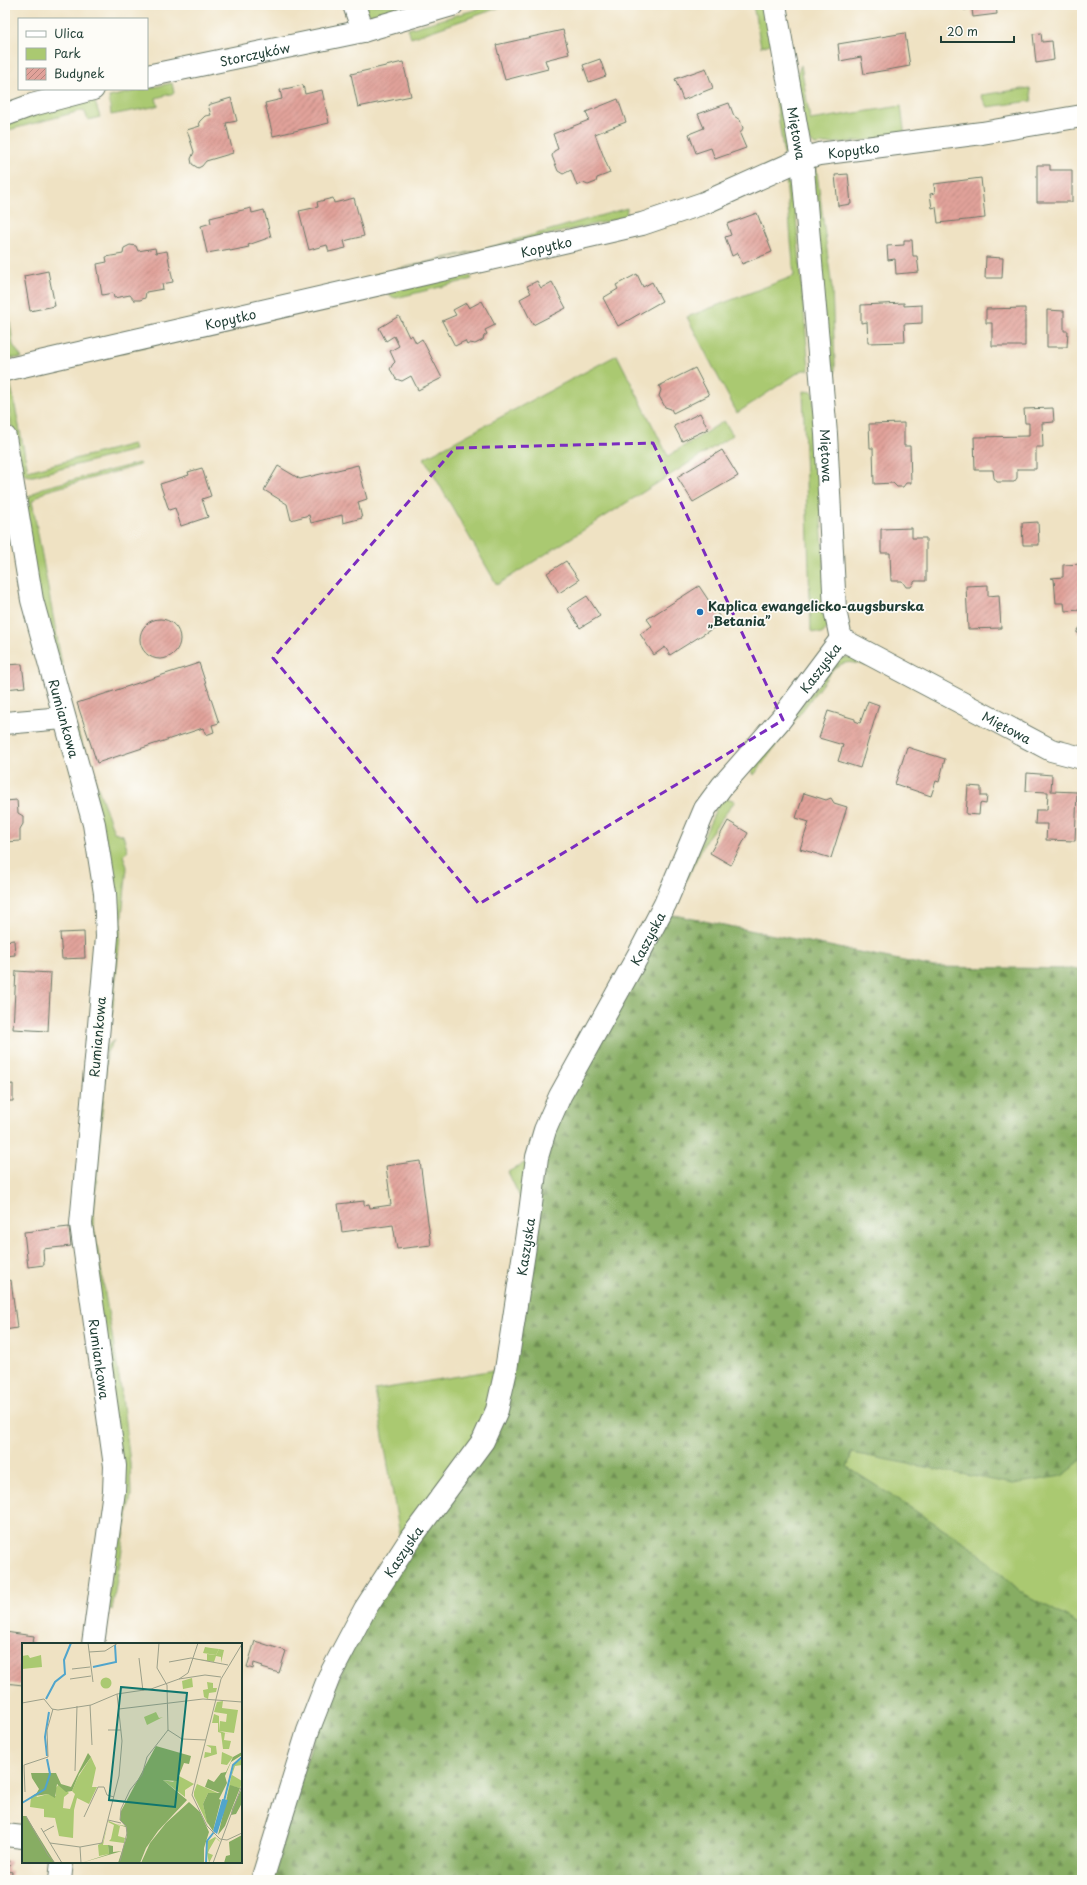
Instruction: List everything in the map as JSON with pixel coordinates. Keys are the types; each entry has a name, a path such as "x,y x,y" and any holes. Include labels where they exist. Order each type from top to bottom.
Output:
{"street":[{"path":"354,5 362,31"},
{"name":"Storczyków","path":"148,76 362,31 452,5"},
{"name":"Miętowa","path":"775,5 802,159 826,434 835,610 841,639 1051,750 1082,758"},
{"path":"5,115 32,105 89,90"},
{"name":"Kopytko","path":"5,370 642,224 704,203 802,159 819,154 982,133 1082,116"},
{"name":"Rumiankowa","path":"5,437 32,600 63,718 94,824 105,893 106,937 81,1224 115,1466 114,1491 93,1643"},
{"name":"Kaszyska","path":"262,1880 308,1731 329,1677 365,1610 411,1538 483,1441 497,1410 506,1370 529,1220 535,1164 543,1135 557,1101 665,904 705,809 722,786 781,719 841,639"},
{"path":"5,723 63,718"},
{"path":"5,1835 22,1837"},
{"path":"60,1880 62,1863"}],"highlighted area":[{"path":"653,443 783,720 479,904 273,658 455,448"}],"green space":[{"path":"360,5 419,5 387,16 379,16 371,15 365,12"},
{"path":"492,5 507,5 411,38 408,29"},
{"path":"753,5 769,5 776,42 761,47"},
{"path":"801,65 810,120 901,106 905,137 815,145 808,139 795,79"},
{"path":"771,66 777,68 790,148 789,155 784,156"},
{"path":"172,83 174,93 156,98 158,106 111,115 109,97 140,90 148,90 148,88"},
{"path":"1030,88 1032,101 987,107 981,95"},
{"path":"94,99 100,117 88,120 84,110 5,131 5,122"},
{"path":"816,166 832,288 836,388 830,386 812,176"},
{"path":"786,179 793,187 794,193 809,370 803,370 796,374 737,413 687,317 794,276"},
{"path":"627,208 626,217 373,275 491,247"},
{"path":"470,275 472,279 396,298 390,296 388,290"},
{"path":"9,314 13,345 22,358 11,358 5,346 5,317"},
{"path":"175,339 10,381 28,471 133,444 135,450 33,476 25,475 22,472 18,465 5,387 6,381 9,378"},
{"path":"617,355 668,456 724,421 733,435 497,585 424,458"},
{"path":"803,391 813,392 828,627 822,634 811,631"},
{"path":"139,463 140,465 46,491 32,501 71,714 114,832 123,835 128,851 123,855 127,867 112,1015 109,1010 114,947 38,599 26,510 29,497 42,488"},
{"path":"855,657 863,660 867,666 850,662 834,668 754,775 751,769 839,658"},
{"path":"722,796 735,801 707,838 669,914"},
{"path":"669,914 934,967 1082,969 1082,1459 1062,1476 1013,1484 852,1453 847,1467 973,1548 1020,1591 1082,1626 1082,1880 271,1880 314,1735 369,1611 487,1443 552,1128"},
{"path":"114,1040 107,1052 93,1222 121,1389 130,1463 131,1495 112,1610 106,1607 115,1557 90,1219 106,1047"},
{"path":"530,1160 523,1204 508,1172"},
{"path":"495,1370 485,1418 463,1458 401,1541 375,1390"},
{"path":"852,1453 926,1466 1062,1476 1082,1459 1082,1626 1020,1591 973,1548 847,1467"}],"building":[{"path":"963,5 996,5 997,14 973,17 972,9 964,10"},
{"path":"563,30 569,54 545,60 548,69 505,80 496,45"},
{"path":"905,33 910,66 864,74 861,57 840,61 838,44"},
{"path":"1041,33 1042,42 1052,41 1054,60 1036,63 1033,34"},
{"path":"600,59 606,76 589,82 583,65"},
{"path":"403,62 411,96 358,107 351,74"},
{"path":"706,68 713,88 683,100 675,79"},
{"path":"303,85 305,94 322,90 329,123 273,136 265,103 282,99 280,90"},
{"path":"231,98 237,121 226,123 233,153 206,161 198,168 192,164 191,159 194,152 187,130 200,126 199,122 205,116 211,115 208,105"},
{"path":"618,99 626,122 595,134 610,173 597,178 596,182 588,185 583,183 577,186 571,170 563,174 558,171 552,156 554,151 558,149 553,134 589,120 586,112"},
{"path":"729,103 734,116 740,120 743,128 740,134 746,148 715,159 711,148 696,153 689,134 704,128 698,114"},
{"path":"1037,165 1050,165 1050,170 1072,170 1072,202 1037,202"},
{"path":"848,174 851,204 838,206 835,175"},
{"path":"981,178 985,218 938,223 936,207 932,208 930,194 935,193 934,184"},
{"path":"333,198 334,203 354,198 364,236 344,241 346,248 329,252 327,245 309,250 299,211 318,207 317,202"},
{"path":"251,208 252,213 264,210 271,237 248,245 249,247 230,251 230,249 207,253 201,226 211,223 210,218"},
{"path":"757,213 772,252 742,264 738,253 732,256 725,237 731,235 727,224"},
{"path":"904,240 912,240 913,256 917,256 919,272 896,274 895,259 888,260 887,246 904,245"},
{"path":"130,245 136,246 138,251 155,248 156,253 167,251 173,282 162,284 163,289 146,292 145,298 140,300 134,300 130,295 114,298 113,293 102,295 97,264 107,262 106,257 123,254 124,248"},
{"path":"986,257 1003,258 1002,278 985,278"},
{"path":"48,271 55,306 30,311 24,276"},
{"path":"637,274 643,287 652,282 662,301 618,326 603,298 618,289 616,285"},
{"path":"537,281 541,288 552,282 566,308 533,325 520,299 531,293 527,286"},
{"path":"482,301 495,325 485,330 487,334 484,336 483,340 475,344 470,343 467,345 465,341 455,346 442,321 456,315 453,310 466,303 469,308"},
{"path":"904,303 904,306 922,305 922,323 904,324 905,342 868,343 867,322 861,323 861,305"},
{"path":"1025,308 1025,346 992,346 992,323 986,323 986,309"},
{"path":"1047,310 1064,311 1064,331 1068,331 1067,347 1047,347"},
{"path":"399,316 409,337 412,335 416,343 422,339 442,378 418,390 411,376 402,381 396,379 390,369 395,362 390,351 399,346 394,336 386,341 379,328"},
{"path":"695,368 709,395 673,413 671,409 665,407 659,396 661,390 659,386"},
{"path":"1053,408 1054,422 1042,423 1043,447 1036,447 1036,469 1017,469 1017,478 1014,482 997,482 994,478 993,470 975,470 974,437 1029,436 1029,423 1025,423 1024,409"},
{"path":"700,413 708,429 682,441 674,426"},
{"path":"904,423 904,446 910,446 911,483 906,483 903,487 897,487 893,483 874,484 873,448 870,448 869,424"},
{"path":"722,450 738,476 693,502 677,477"},
{"path":"358,465 367,499 358,502 362,518 343,523 342,515 311,523 309,515 291,520 287,504 264,490 278,466 300,479"},
{"path":"202,468 211,496 202,499 208,517 181,526 175,508 169,510 160,484 189,475 188,472"},
{"path":"1038,522 1039,545 1023,545 1022,523"},
{"path":"912,528 912,538 926,538 926,581 915,581 911,587 906,587 902,581 891,581 890,553 881,553 881,529"},
{"path":"566,561 579,580 559,593 547,573"},
{"path":"1082,564 1082,610 1065,611 1064,603 1056,603 1054,579 1051,578 1063,577 1063,565"},
{"path":"988,585 988,596 999,595 1001,628 968,629 966,586"},
{"path":"699,586 723,622 670,655 665,647 654,655 640,634 652,626 647,619"},
{"path":"587,596 600,616 580,628 568,608"},
{"path":"164,619 171,622 177,628 180,639 179,647 171,656 164,659 156,659 149,656 141,647 140,635 143,628 152,620"},
{"path":"1082,625 1082,633 1077,633 1077,631"},
{"path":"199,663 219,723 212,725 214,732 206,735 203,728 97,763 77,703"},
{"path":"22,664 25,687 5,689 5,665"},
{"path":"868,701 879,705 860,768 838,761 843,745 819,738 828,711 855,719 855,721 860,723"},
{"path":"907,747 945,759 939,782 936,781 931,796 895,784"},
{"path":"1027,773 1052,775 1051,791 1077,792 1075,841 1046,840 1047,824 1035,824 1036,810 1047,810 1048,792 1026,791"},
{"path":"968,786 981,787 981,796 987,796 986,804 980,803 979,815 966,814"},
{"path":"804,793 826,800 831,798 834,803 847,807 831,858 800,849 809,822 796,818"},
{"path":"17,800 18,813 23,816 23,824 20,829 20,841 5,842 5,801"},
{"path":"728,821 748,833 731,865 710,853"},
{"path":"84,932 85,958 62,959 60,933"},
{"path":"14,940 15,955 5,956 5,941"},
{"path":"16,971 51,973 48,1031 13,1029"},
{"path":"13,1084 13,1101 5,1101 5,1085"},
{"path":"420,1161 431,1245 397,1249 393,1225 342,1232 338,1204 364,1201 364,1205 369,1204 370,1208 391,1205 386,1166"},
{"path":"69,1227 71,1246 43,1249 44,1265 28,1267 24,1232"},
{"path":"11,1280 17,1328 5,1330 5,1281"},
{"path":"5,1632 34,1636 33,1643 22,1643 22,1685 5,1683"},
{"path":"255,1641 286,1651 279,1673 262,1668 263,1666 254,1663 253,1669 247,1667"},
{"path":"5,1860 10,1861 8,1871 12,1872 11,1880 5,1880"},
{"path":"112,1877 126,1879 126,1880 112,1880"}],"place":[{"name":"Kaplica ewangelicko-augsburska „Betania”","path":"700,612"}]}
